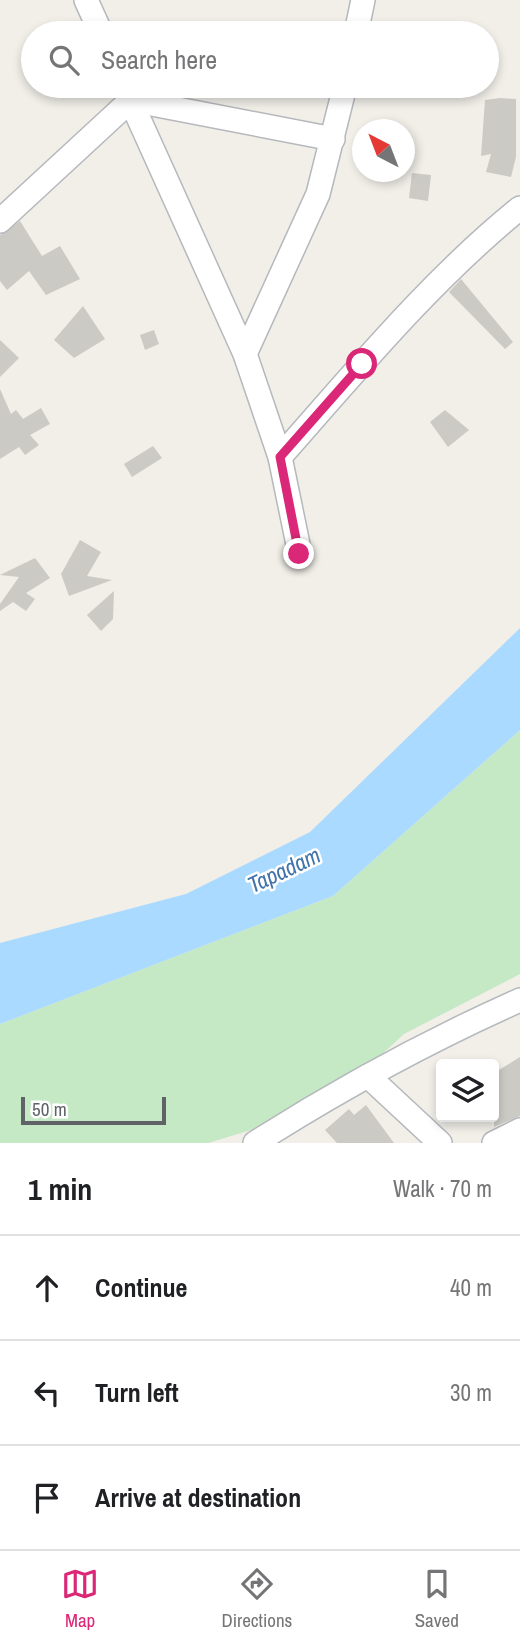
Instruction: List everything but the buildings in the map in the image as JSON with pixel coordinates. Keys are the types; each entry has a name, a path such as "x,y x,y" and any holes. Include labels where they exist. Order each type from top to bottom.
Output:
{"street":[{"path":"86,0 96,21"},
{"path":"359,21 363,0"},
{"path":"0,221 123,98"},
{"path":"130,98 245,354 280,457 299,554"},
{"path":"150,98 333,139"},
{"path":"245,354 318,194 342,98"},
{"path":"280,457 389,336 494,229 520,208"},
{"path":"255,1143 368,1076 464,1025 520,1000"},
{"path":"368,1076 440,1143"},
{"path":"494,1143 520,1130"}],"green space":[{"path":"520,730 520,974 404,1034 324,1108 208,1143 0,1143 0,1024 333,896"}],"water":[{"name":"Tapadam","path":"520,628 520,730 333,896 0,1024 0,943 186,894 310,832"}],"route":[{"path":"299,554 280,457 362,364"}]}
